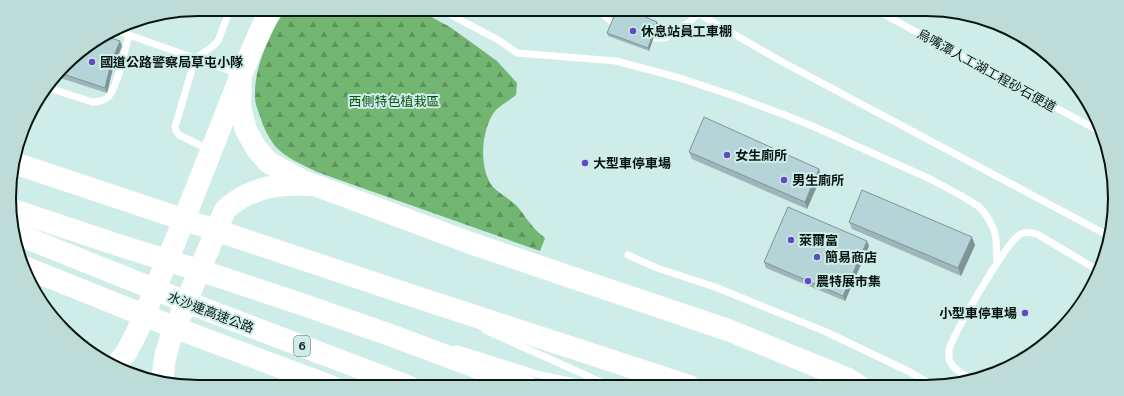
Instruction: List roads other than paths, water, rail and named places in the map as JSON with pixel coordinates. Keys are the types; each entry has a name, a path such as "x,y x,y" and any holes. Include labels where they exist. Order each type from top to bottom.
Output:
{"highway":[{"path":"119,361 126,353 138,330 181,227 241,75 267,16"},
{"path":"241,75 240,107 246,130 256,148 268,162 301,180 473,244 728,330 850,380"},
{"path":"19,166 671,380"},
{"path":"163,377 165,358 170,340 226,210 232,204 245,196 265,188 291,184 316,186"},
{"path":"16,211 120,246 211,274 390,335 511,380"},
{"name":"水沙連高速公路","path":"19,235 194,306 394,380"},
{"name":"水沙連高速公路","path":"31,270 181,330 314,380"}],"lane":[{"path":"211,150 179,135 175,127 195,59 218,41 227,16"},
{"path":"453,16 500,41 517,53 616,61 680,78 734,96 804,123 930,179 962,196 978,206 984,212 994,230 997,263"},
{"path":"605,16 613,23"},
{"path":"654,38 665,38 696,16"},
{"path":"702,16 777,59 1105,234"},
{"name":"烏嘴潭人工湖工程砂石便道","path":"887,16 1094,128"},
{"path":"123,33 241,75"},
{"path":"53,89 92,102 99,102 106,99 114,89 129,35"},
{"path":"966,376 953,367 949,359 949,350 968,312 997,263 1010,244 1019,235 1026,232 1037,234 1094,268"},
{"path":"628,255 657,268 715,287 824,331 924,380"},
{"path":"401,292 460,319"},
{"path":"474,325 597,380"},
{"path":"390,335 471,353 537,374 565,380"}],"place":[{"name":"休息站員工車棚","path":"633,31"},
{"name":"國道公路警察局草屯小隊","path":"92,62"},
{"name":"女生廁所","path":"727,155"},
{"name":"大型車停車場","path":"585,163"},
{"name":"男生廁所","path":"784,180"},
{"name":"萊爾富","path":"791,240"},
{"name":"簡易商店","path":"817,257"},
{"name":"農特展市集","path":"808,281"},
{"name":"小型車停車場","path":"1025,313"}],"park label":[{"name":"西側特色植栽區","path":"394,101"}]}
